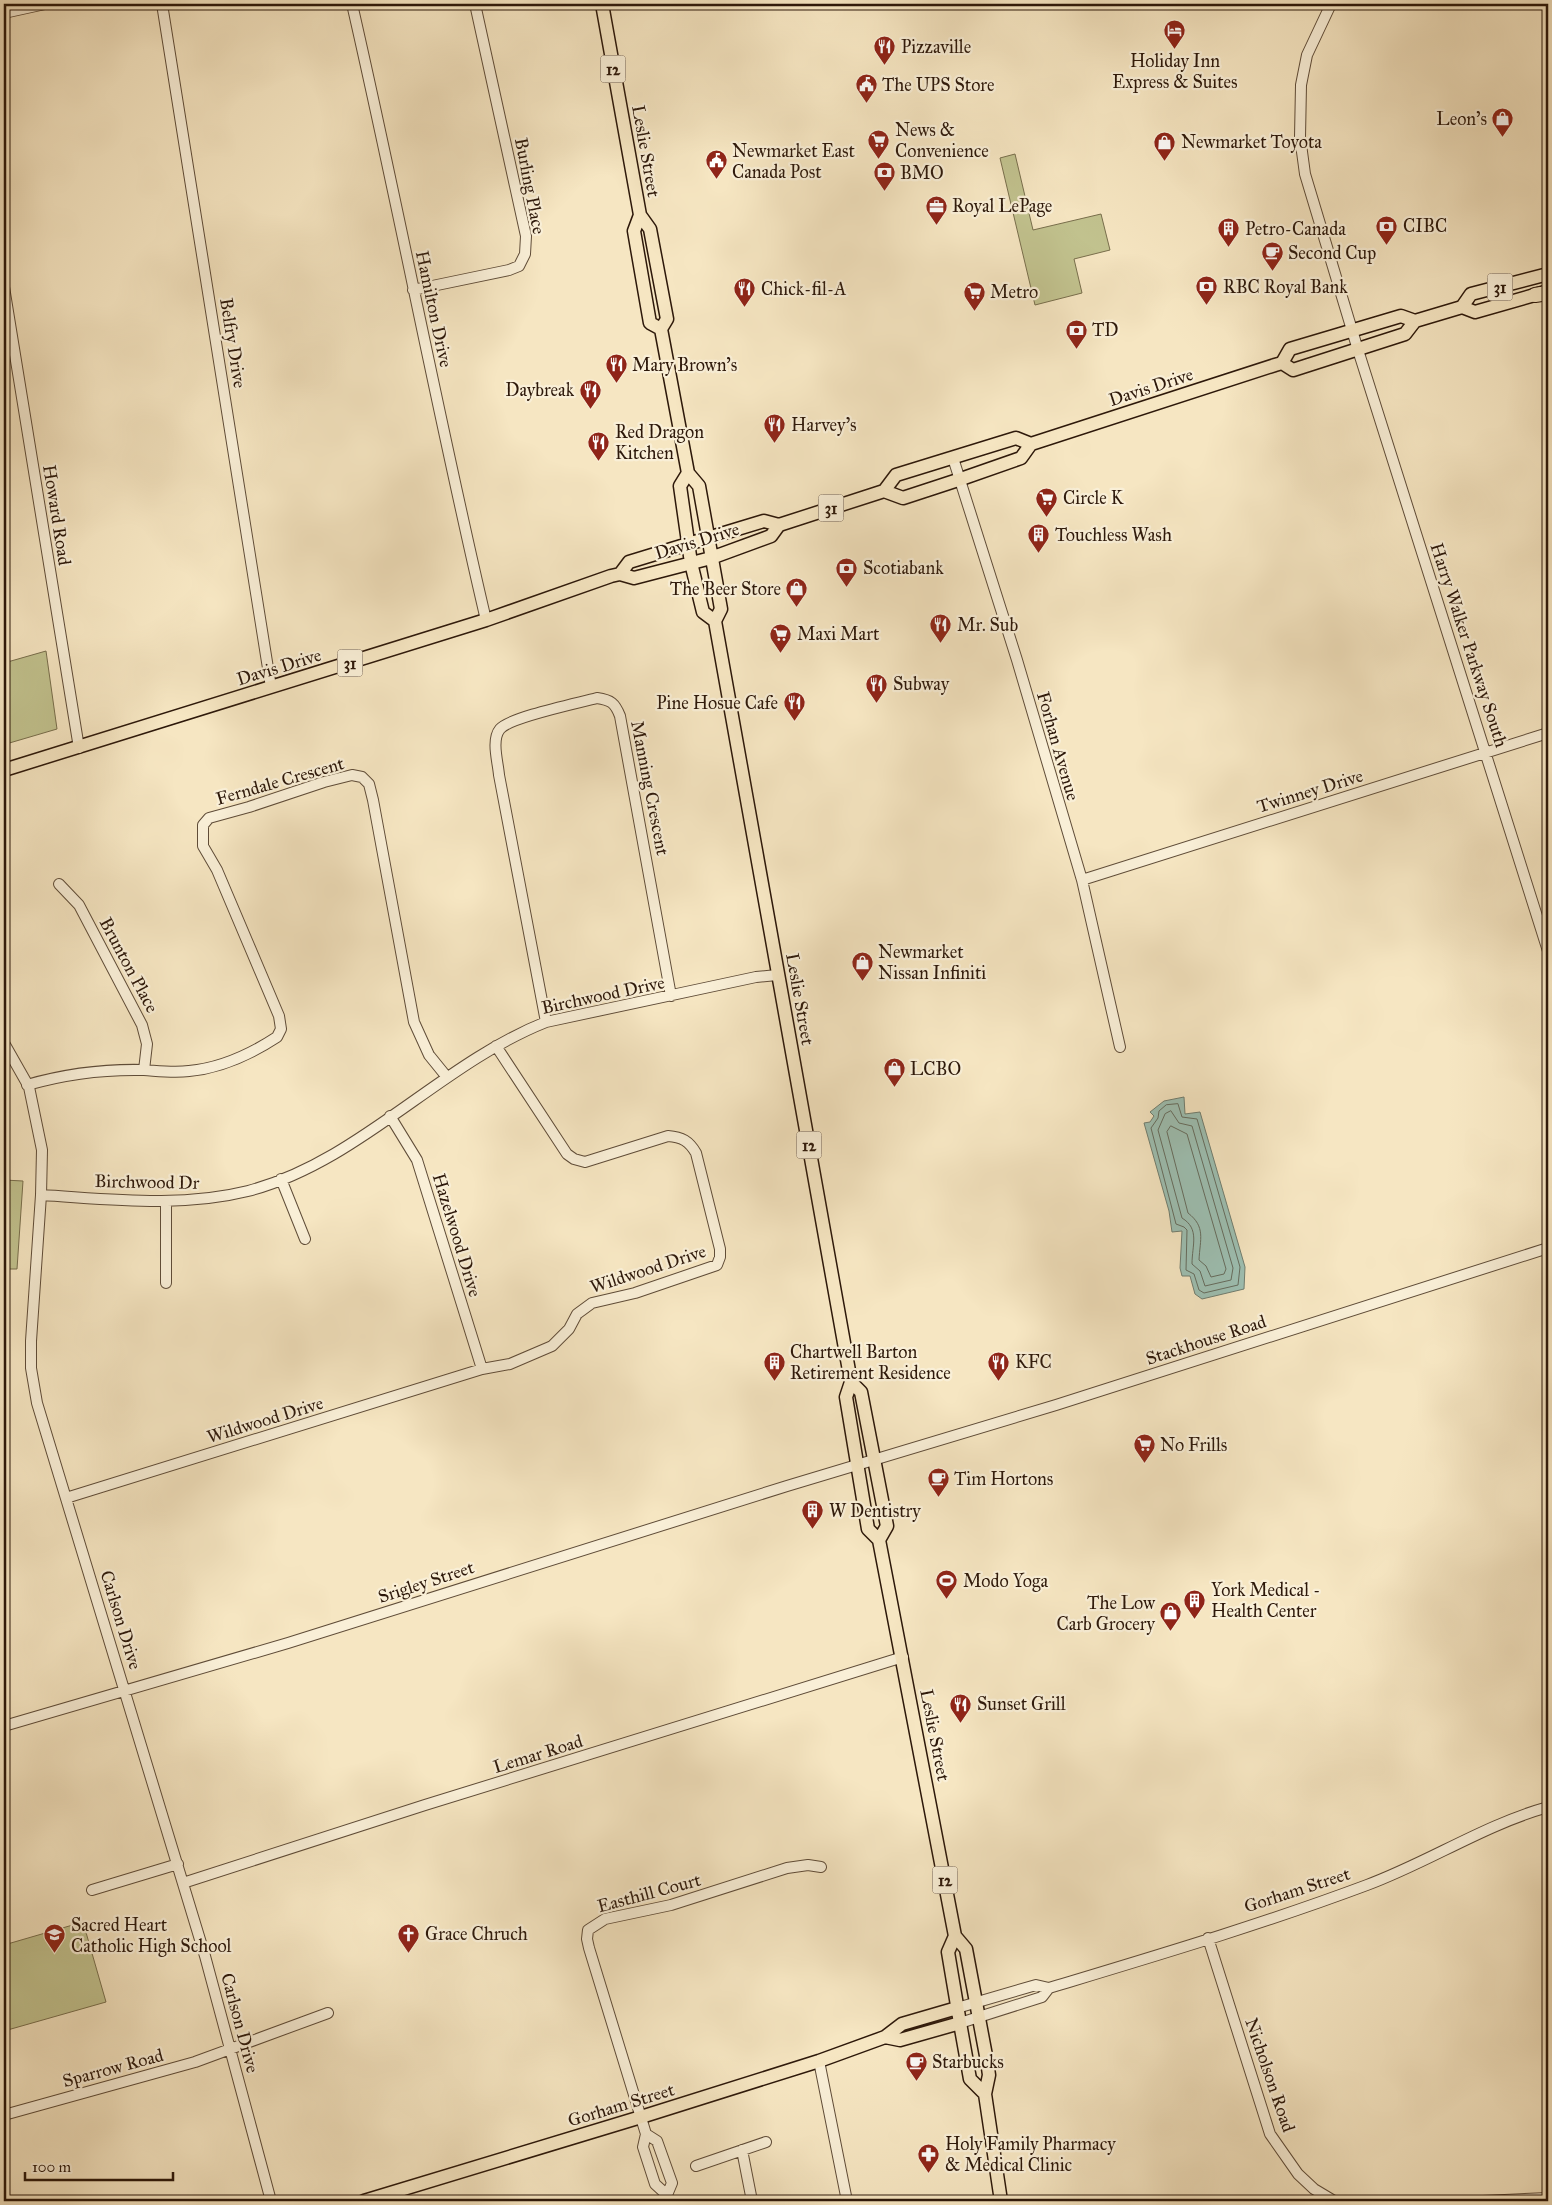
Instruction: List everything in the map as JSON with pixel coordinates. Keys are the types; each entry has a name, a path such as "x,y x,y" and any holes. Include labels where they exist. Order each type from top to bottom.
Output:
{"main road":[{"name":"Leslie Street","path":"602,4 640,215 650,228 667,319 661,329 688,473 699,486 721,609 715,621 851,1382 846,1397 868,1529 879,1540 903,1657 955,1936 966,1949 980,2018 989,2075 985,2094 1001,2201"},
{"name":"Leslie Street","path":"640,215 634,231 641,278 650,322 661,329"},
{"name":"Davis Drive","path":"1462,307 1471,294 1548,274"},
{"name":"Davis Drive","path":"884,491 903,498 961,479 1020,458 1031,444 1282,363 1290,350 1352,330 1402,316 1415,321 1462,307 1475,312 1544,293"},
{"name":"Davis Drive","path":"1282,363 1293,370 1358,350 1406,334 1415,321"},
{"name":"Davis Drive","path":"4,770 486,620 620,574 629,562 764,522 779,524 884,491 896,475 1016,438 1031,444"},
{"name":"Leslie Street","path":"688,473 680,486 691,563 703,612 715,621"},
{"name":"Davis Drive","path":"620,574 634,578 711,558 771,536 779,524"},
{"name":"Leslie Street","path":"851,1382 861,1392 887,1526 879,1540"},
{"name":"Leslie Street","path":"955,1936 948,1952 970,2079 985,2094"},
{"name":"Gorham Street","path":"364,2201 641,2117 819,2060 885,2037 902,2024 957,2008"},
{"name":"Gorham Street","path":"885,2037 900,2040 960,2024"}],"street":[{"path":"4,13 45,4"},
{"name":"Belfry Drive","path":"162,4 271,687"},
{"name":"Hamilton Drive","path":"352,4 378,116 413,290 486,620"},
{"name":"Burling Place","path":"413,290 509,270 519,266 526,254 526,236 474,4"},
{"name":"Harry Walker Parkway South","path":"1331,4 1307,55 1300,95 1300,136 1305,174 1358,350 1487,753 1548,951"},
{"name":"Howard Road","path":"4,287 79,748"},
{"name":"Forhan Avenue","path":"953,458 961,479 1082,880 1120,1048"},
{"name":"Manning Crescent","path":"546,1022 499,775 496,741 500,729 515,720 597,698 609,700 616,704 620,716 671,996"},
{"name":"Twinney Drive","path":"1082,880 1548,733"},
{"name":"Ferndale Crescent","path":"27,1084 88,1072 190,1071 222,1064 277,1038 280,1029 279,1016 217,870 203,846 203,825 209,818 352,775 362,776 369,784 374,800 414,1022 429,1055 446,1076"},
{"name":"Brunton Place","path":"59,884 79,905 142,1025 148,1044 144,1070"},
{"name":"Birchwood Drive","path":"446,1076 521,1032 546,1022 778,975"},
{"name":"Carlson Drive","path":"4,1043 27,1084 42,1150 31,1368 37,1403 205,1956 271,2201"},
{"name":"Wildwood Drive","path":"66,1498 482,1369 510,1364 552,1346 568,1329 577,1314 592,1302 635,1293 717,1265 720,1257 712,1213 696,1153 687,1141 668,1136 585,1162 574,1159 567,1154 496,1046"},
{"path":"304,1239 281,1179 354,1141 446,1076"},
{"name":"Hazelwood Drive","path":"390,1116 417,1160 482,1369"},
{"name":"Birchwood Dr","path":"41,1195 166,1202 212,1199 250,1190 281,1179"},
{"path":"166,1202 166,1283"},
{"name":"Stackhouse Road","path":"857,1465 1548,1248"},
{"name":"Srigley Street","path":"4,1726 288,1643 857,1465"},
{"name":"Lemar Road","path":"183,1883 425,1805 903,1657"},
{"name":"Gorham Street","path":"957,2008 1036,1985 1049,1988 1368,1885 1402,1871 1492,1827 1548,1807"},
{"path":"92,1890 178,1864"},
{"name":"Easthill Court","path":"641,2117 589,1948 588,1930 604,1919 671,1906 787,1868 808,1865 821,1867"},
{"name":"Nicholson Road","path":"1208,1938 1270,2134 1298,2174 1314,2189 1334,2201"},
{"name":"Gorham Street","path":"960,2024 1042,1997 1049,1988"},
{"name":"Sparrow Road","path":"4,2115 144,2077 230,2049 328,2013"},
{"path":"819,2060 846,2201"},
{"path":"641,2117 646,2134 643,2147 656,2184 668,2198"},
{"path":"646,2134 657,2141 672,2183 668,2198"},
{"path":"696,2166 766,2142"},
{"path":"742,2150 752,2201"},
{"path":"1483,2201 1548,2198"}],"green space":[{"path":"1015,154 1033,230 1101,214 1110,250 1074,259 1082,293 1035,305 1000,158"},
{"path":"46,651 57,729 6,744 4,730 4,663"},
{"path":"4,1180 23,1181 17,1269 4,1269"},
{"path":"83,1922 106,2002 4,2031 4,1945"}],"water":[{"path":"1184,1097 1185,1114 1200,1112 1245,1267 1244,1289 1202,1299 1195,1294 1190,1276 1182,1276 1180,1268 1182,1231 1172,1232 1169,1211 1144,1123 1150,1122 1154,1116 1150,1112 1164,1101"}],"place":[{"name":"Holiday Inn Express & Suites","path":"1175,50"},
{"name":"Pizzaville","path":"885,66"},
{"name":"The UPS Store","path":"866,104"},
{"name":"Leon's","path":"1503,138"},
{"name":"News & Convenience","path":"879,159"},
{"name":"Newmarket Toyota","path":"1165,161"},
{"name":"Newmarket East Canada Post","path":"716,180"},
{"name":"BMO","path":"884,192"},
{"name":"Royal LePage","path":"936,225"},
{"name":"CIBC","path":"1387,245"},
{"name":"Petro-Canada","path":"1229,248"},
{"name":"Second Cup","path":"1272,272"},
{"name":"RBC Royal Bank","path":"1207,306"},
{"name":"Chick-fil-A","path":"745,308"},
{"name":"Metro","path":"974,311"},
{"name":"TD","path":"1076,349"},
{"name":"Mary Brown's","path":"616,384"},
{"name":"Daybreak","path":"590,409"},
{"name":"Harvey's","path":"775,444"},
{"name":"Red Dragon Kitchen","path":"599,461"},
{"name":"Circle K","path":"1047,517"},
{"name":"Touchless Wash","path":"1039,554"},
{"name":"Scotiabank","path":"847,587"},
{"name":"The Beer Store","path":"797,608"},
{"name":"Mr. Sub","path":"941,644"},
{"name":"Maxi Mart","path":"781,653"},
{"name":"Subway","path":"877,703"},
{"name":"Pine Hosue Cafe","path":"794,722"},
{"name":"Newmarket Nissan Infiniti","path":"862,981"},
{"name":"LCBO","path":"894,1088"},
{"name":"Chartwell Barton Retirement Residence","path":"774,1381"},
{"name":"KFC","path":"999,1381"},
{"name":"No Frills","path":"1144,1464"},
{"name":"Tim Hortons","path":"938,1498"},
{"name":"W Dentistry","path":"813,1530"},
{"name":"Modo Yoga","path":"947,1600"},
{"name":"York Medical - Health Center","path":"1195,1619"},
{"name":"The Low Carb Grocery","path":"1171,1632"},
{"name":"Sunset Grill","path":"961,1723"},
{"name":"Grace Chruch","path":"409,1953"},
{"name":"Sacred Heart Catholic High School","path":"55,1954"},
{"name":"Starbucks","path":"916,2081"},
{"name":"Holy Family Pharmacy & Medical Clinic","path":"929,2173"}]}
